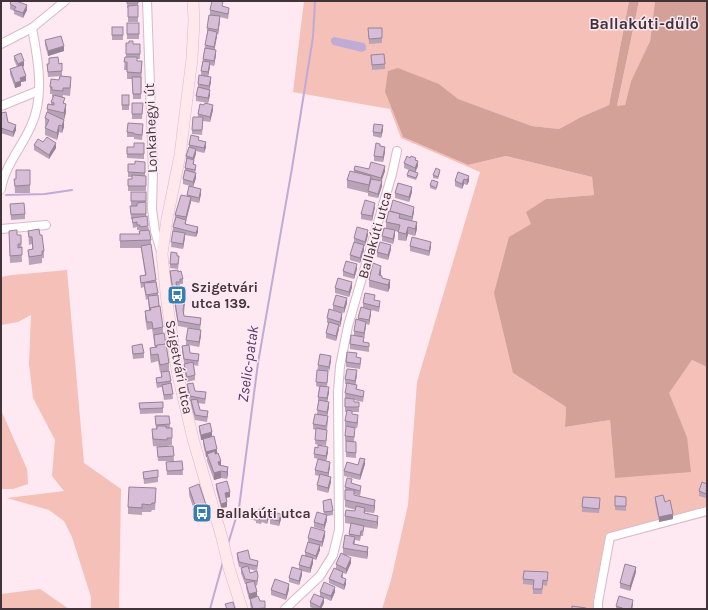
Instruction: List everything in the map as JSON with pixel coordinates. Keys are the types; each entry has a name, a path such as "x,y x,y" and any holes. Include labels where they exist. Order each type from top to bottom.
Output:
{"street":[{"path":"1,44 32,28 66,1"},
{"name":"Lonkahegyi út","path":"147,1 153,171 152,209 162,254"},
{"name":"Szigetvári utca","path":"193,1 194,21 189,89 180,155 167,219 162,254 177,371 193,439 242,609"},
{"path":"1,189 8,167 31,126 36,112 38,70 32,28"},
{"path":"1,106 38,91"},
{"name":"Ballakúti utca","path":"285,609 320,576 333,555 339,530 338,392 340,366 348,326 390,182 397,151"},
{"path":"1,229 46,225"},
{"path":"598,609 610,537 707,511"}],"shaded area":[{"path":"304,1 629,1 609,105 581,117 559,129 532,126 457,99 439,84 385,92 403,137 468,165 506,156 592,177 594,195 546,199 531,224 513,373 566,407 565,427 610,420 615,478 687,437 668,393 692,360 707,367 707,506 606,534 593,609 382,609 391,580 408,505 417,382 480,172 401,138 390,109 293,92"},
{"path":"629,1 639,1 617,106 625,105 631,81 650,41 655,1 707,1 707,367 692,360 669,393 687,437 691,472 615,478 610,420 565,427 566,407 513,373 494,293 509,237 531,224 526,212 546,199 594,195 592,177 506,156 468,165 403,137 385,92 388,71 398,68 439,84 458,99 532,126 559,129 581,117 609,105"},
{"path":"639,1 655,1 650,41 631,81 625,106 617,106"},
{"path":"334,37 364,43 366,50 362,52 333,45 331,39"},
{"path":"67,270 84,463 121,489 119,609 91,609 91,597 72,537 64,521 49,510 7,498 64,491 52,476 55,440 33,398 29,364 31,315 18,322 1,325 1,277"},
{"path":"1,410 27,469 28,484 13,489 1,489"},
{"path":"40,589 69,609 1,609 1,594"}],"building":[{"path":"11,1 16,1 27,5 23,13 14,10 16,7 10,4"},
{"path":"127,1 138,1 138,3 127,3"},
{"path":"212,1 223,1 222,6 229,8 228,14 210,10"},
{"path":"138,5 138,17 128,17 128,6"},
{"path":"209,15 220,16 218,30 207,28"},
{"path":"127,23 139,23 139,34 127,34"},
{"path":"112,27 123,27 123,35 112,35"},
{"path":"368,28 382,28 382,38 369,39"},
{"path":"208,30 217,32 214,47 205,45"},
{"path":"61,36 64,46 48,51 45,40"},
{"path":"129,41 133,41 133,44 140,44 140,54 126,54 126,43 129,43"},
{"path":"205,48 216,50 214,61 203,59"},
{"path":"21,53 24,61 18,64 14,56"},
{"path":"384,54 385,64 372,65 371,55"},
{"path":"58,57 59,64 62,63 62,71 48,72 47,64 49,64 49,58"},
{"path":"125,57 137,57 137,61 142,61 141,73 127,72 127,62 124,62"},
{"path":"203,61 210,62 208,72 201,71"},
{"path":"22,65 26,76 20,78 21,81 15,83 10,69"},
{"path":"199,75 211,77 209,86 198,84"},
{"path":"60,76 71,77 70,88 63,88 63,91 52,90 52,87 50,87 51,79 59,80"},
{"path":"132,77 141,77 141,94 133,94"},
{"path":"198,87 210,90 208,98 196,96"},
{"path":"54,95 65,98 63,103 66,104 64,113 47,109 48,104 54,105 54,103 51,102"},
{"path":"122,95 129,95 129,105 122,105"},
{"path":"132,103 143,103 142,114 132,114"},
{"path":"205,103 213,105 210,117 198,114 200,104 204,105"},
{"path":"6,112 8,122 16,125 13,132 1,128 1,113"},
{"path":"47,112 64,120 62,126 59,125 57,133 45,128 49,120 45,118"},
{"path":"193,117 203,117 202,130 192,130"},
{"path":"128,123 143,124 142,135 127,132"},
{"path":"374,124 383,125 381,133 373,132"},
{"path":"191,135 199,137 198,140 206,142 204,148 189,145"},
{"path":"47,137 56,143 49,155 34,145 38,139 43,142"},
{"path":"134,143 144,143 144,154 127,154 127,147 134,147"},
{"path":"376,143 385,147 383,157 374,156"},
{"path":"189,147 196,149 193,158 186,156"},
{"path":"407,156 410,158 411,156 416,158 415,160 418,161 415,168 404,163"},
{"path":"187,158 194,160 193,164 196,165 195,170 185,168"},
{"path":"135,161 145,162 145,173 128,172 128,164 135,164"},
{"path":"371,162 385,166 381,178 354,170 355,166 369,169"},
{"path":"436,168 440,170 438,177 433,175"},
{"path":"16,170 30,170 30,185 15,186 14,179 16,179"},
{"path":"185,170 196,173 193,182 183,179"},
{"path":"409,170 418,173 416,178 407,175"},
{"path":"350,171 371,176 369,185 347,180"},
{"path":"458,172 469,176 467,180 464,179 462,184 455,181"},
{"path":"132,175 146,176 146,186 128,186 128,179 132,179"},
{"path":"371,179 382,181 378,194 368,191"},
{"path":"432,180 438,182 436,188 430,185"},
{"path":"398,183 412,187 409,197 395,193"},
{"path":"189,186 201,189 199,198 187,195"},
{"path":"131,192 146,192 146,201 131,201"},
{"path":"181,195 191,197 186,217 175,215"},
{"path":"365,200 375,203 372,216 361,214"},
{"path":"393,200 414,207 412,217 390,211"},
{"path":"146,202 146,214 131,214 130,206 137,206 137,203"},
{"path":"24,203 25,214 11,215 10,204"},
{"path":"389,211 400,214 399,218 417,222 415,229 408,227 406,234 398,232 400,225 386,222"},
{"path":"147,216 148,226 140,227 140,225 137,225 137,222 133,223 132,218"},
{"path":"176,217 186,220 185,224 198,227 196,233 173,227"},
{"path":"357,227 368,230 365,242 354,238"},
{"path":"384,228 395,230 393,239 382,236"},
{"path":"39,229 40,235 42,235 44,251 42,251 42,255 29,257 28,250 33,249 32,237 29,237 28,231"},
{"path":"17,230 17,235 21,235 21,244 18,244 18,248 22,247 22,255 10,256 9,231"},
{"path":"149,230 151,240 120,241 120,234 140,234 139,231"},
{"path":"173,231 185,233 183,244 171,242"},
{"path":"412,237 431,242 429,251 410,246"},
{"path":"354,242 364,245 360,258 350,255"},
{"path":"380,242 391,245 388,255 377,252"},
{"path":"151,244 156,280 141,283 140,276 146,275 141,246"},
{"path":"171,252 177,253 177,256 179,256 178,264 170,264"},
{"path":"346,261 357,264 354,275 343,271"},
{"path":"373,263 381,266 379,275 382,276 382,278 390,280 388,285 369,280"},
{"path":"178,270 178,272 181,271 183,279 180,279 180,282 176,282 177,288 186,289 184,294 178,293 179,299 185,299 183,310 184,316 201,318 200,325 178,321 170,271"},
{"path":"338,278 352,282 349,292 335,288"},
{"path":"156,282 158,293 146,295 144,283"},
{"path":"365,293 375,295 374,300 380,301 379,307 363,303"},
{"path":"158,295 159,306 150,308 150,310 148,296"},
{"path":"336,295 347,298 344,308 333,305"},
{"path":"160,306 163,327 153,329 152,322 147,322 145,311 151,310 150,308"},
{"path":"361,307 371,310 369,320 358,318"},
{"path":"329,309 342,313 340,322 327,318"},
{"path":"356,319 366,322 364,333 354,331"},
{"path":"329,322 339,325 336,336 326,333"},
{"path":"188,328 201,330 199,342 186,340"},
{"path":"164,333 166,344 155,346 154,335"},
{"path":"351,335 364,337 363,342 369,343 369,347 350,344"},
{"path":"142,344 144,353 133,354 132,346"},
{"path":"166,344 169,363 160,365 158,354 151,355 150,348 157,347 157,345"},
{"path":"189,345 190,353 199,354 198,361 184,359 182,346"},
{"path":"347,352 357,353 356,357 361,358 360,364 346,362"},
{"path":"320,354 331,356 329,367 318,365"},
{"path":"193,362 195,375 187,377 184,364"},
{"path":"347,369 357,370 355,381 345,379"},
{"path":"317,370 328,371 327,383 316,382"},
{"path":"169,371 171,381 157,383 156,378 162,377 161,372"},
{"path":"171,383 173,394 164,395 162,385"},
{"path":"193,383 195,391 206,392 205,399 190,396 187,384"},
{"path":"347,383 357,385 356,389 364,391 363,397 345,393"},
{"path":"320,386 329,387 327,398 318,397"},
{"path":"345,398 354,399 354,402 359,402 359,407 345,407"},
{"path":"197,399 200,410 208,411 207,417 195,415 191,400"},
{"path":"319,400 329,402 327,412 317,410"},
{"path":"163,402 163,408 140,409 139,403"},
{"path":"347,410 352,411 352,414 358,415 357,423 345,421"},
{"path":"315,414 328,416 326,426 313,424"},
{"path":"155,416 169,416 170,424 156,425"},
{"path":"210,423 212,432 201,435 199,426"},
{"path":"157,426 172,428 172,438 167,438 167,440 153,439 152,429 157,429"},
{"path":"346,426 355,428 354,437 345,436"},
{"path":"316,428 327,430 326,441 315,440"},
{"path":"214,436 217,449 206,452 203,439"},
{"path":"346,441 356,442 356,453 346,452"},
{"path":"318,445 328,447 326,456 314,454 315,447 318,448"},
{"path":"173,446 174,456 158,457 157,447"},
{"path":"215,451 215,454 218,453 221,461 218,462 219,465 228,467 227,472 221,471 214,473 207,454"},
{"path":"360,458 365,459 360,475 344,471 347,462 358,465"},
{"path":"318,459 330,462 328,473 315,470"},
{"path":"182,461 183,470 167,471 166,462"},
{"path":"158,470 158,477 144,479 143,472"},
{"path":"320,474 331,477 328,488 317,485"},
{"path":"347,478 352,479 351,483 361,486 360,491 345,487"},
{"path":"227,481 230,492 225,493 227,502 221,504 216,484"},
{"path":"702,482 707,484 706,494 699,491"},
{"path":"199,484 207,508 197,511 189,488"},
{"path":"129,487 156,488 155,503 152,503 151,505 142,504 142,508 128,507"},
{"path":"345,490 354,490 354,495 375,500 374,506 345,500"},
{"path":"663,495 665,502 670,500 673,514 659,517 655,497"},
{"path":"615,496 626,497 626,506 615,506"},
{"path":"583,497 600,498 599,509 582,507"},
{"path":"331,499 333,511 324,512 323,501"},
{"path":"356,506 365,508 364,513 378,516 377,522 345,516 346,510 355,511"},
{"path":"259,509 269,512 267,519 262,518 261,520 256,518"},
{"path":"251,511 258,513 256,518 250,516"},
{"path":"272,512 281,514 279,521 270,519"},
{"path":"317,512 327,515 324,525 314,522"},
{"path":"351,523 364,526 360,536 349,534"},
{"path":"311,527 325,531 322,542 308,538"},
{"path":"345,535 355,537 353,544 368,547 367,552 343,548"},
{"path":"308,542 320,545 316,556 305,552"},
{"path":"248,550 250,559 258,561 257,566 239,562 237,553"},
{"path":"341,553 351,558 346,569 336,564"},
{"path":"302,555 313,558 310,568 299,565"},
{"path":"625,564 636,567 630,586 620,583"},
{"path":"248,566 250,573 257,571 257,581 245,579 241,568"},
{"path":"292,567 302,570 299,581 289,578"},
{"path":"334,568 343,572 341,577 346,579 344,585 329,579"},
{"path":"524,571 548,572 547,581 543,580 542,589 533,589 534,580 523,579"},
{"path":"275,579 289,584 286,595 271,590"},
{"path":"254,581 257,592 249,594 246,583"},
{"path":"324,582 335,587 331,596 320,592"},
{"path":"314,594 324,598 320,607 310,602"},
{"path":"258,596 260,601 265,601 265,608 253,609 250,599"},
{"path":"619,596 633,600 631,609 616,606"},
{"path":"233,602 235,609 227,609 225,604"},
{"path":"572,606 586,608 586,609 572,609"}],"waterway":[{"name":"Zselic-patak","path":"228,544 239,508 258,363 313,37 315,1"},
{"path":"6,195 45,194 72,190"},
{"name":"Zselic-patak","path":"210,609 223,562"}],"place":[{"name":"Szigetvári utca 139.","path":"177,295"},
{"name":"Ballakúti utca","path":"202,513"}],"district":[{"name":"Ballakúti-dűlő","path":"644,23"}]}
